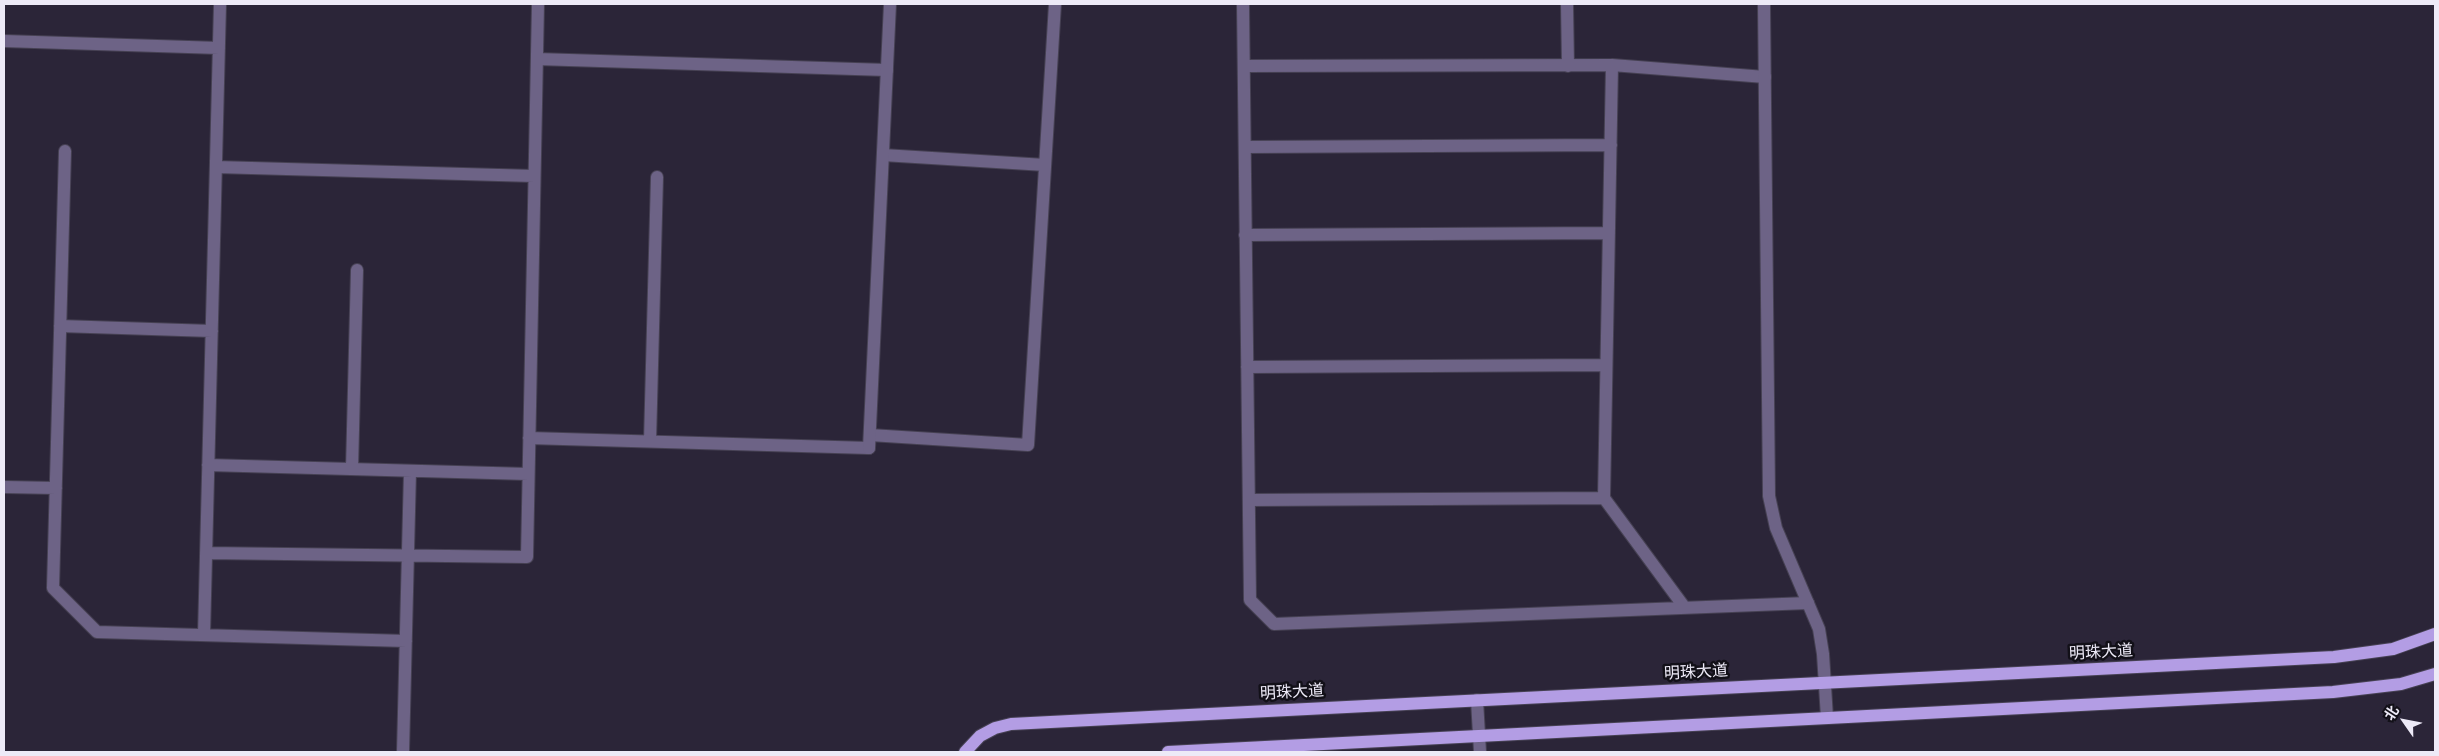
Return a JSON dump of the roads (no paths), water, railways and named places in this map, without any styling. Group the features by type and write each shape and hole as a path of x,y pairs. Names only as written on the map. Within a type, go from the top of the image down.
{"main road":[{"name":"明珠大道","path":"965,752 980,736 995,728 1011,724 2334,657 2393,649 2435,634"},
{"path":"1168,752 2333,692 2401,684 2435,674"}],"street":[{"path":"204,635 220,4"},
{"path":"206,553 526,557 538,4"},
{"path":"869,441 890,4"},
{"path":"529,438 650,442 869,441 1028,445 1056,4"},
{"path":"1243,4 1250,600 1274,624 1808,603"},
{"path":"1567,4 1568,66"},
{"path":"1764,4 1769,496 1776,528 1818,629 1825,683 1827,718"},
{"path":"4,40 219,48"},
{"path":"537,59 887,70"},
{"path":"1244,66 1612,65 1765,77"},
{"path":"1612,65 1604,498 1685,608"},
{"path":"1245,147 1611,145"},
{"path":"65,151 53,588 97,632 406,641"},
{"path":"883,155 1045,164"},
{"path":"216,167 534,176"},
{"path":"650,442 656,176"},
{"path":"1245,235 1609,233"},
{"path":"352,469 358,270"},
{"path":"60,326 212,331"},
{"path":"1247,367 1606,366"},
{"path":"208,465 528,474"},
{"path":"403,752 410,471"},
{"path":"4,487 56,488"},
{"path":"1249,500 1604,498"},
{"path":"1477,700 1480,752"}]}
